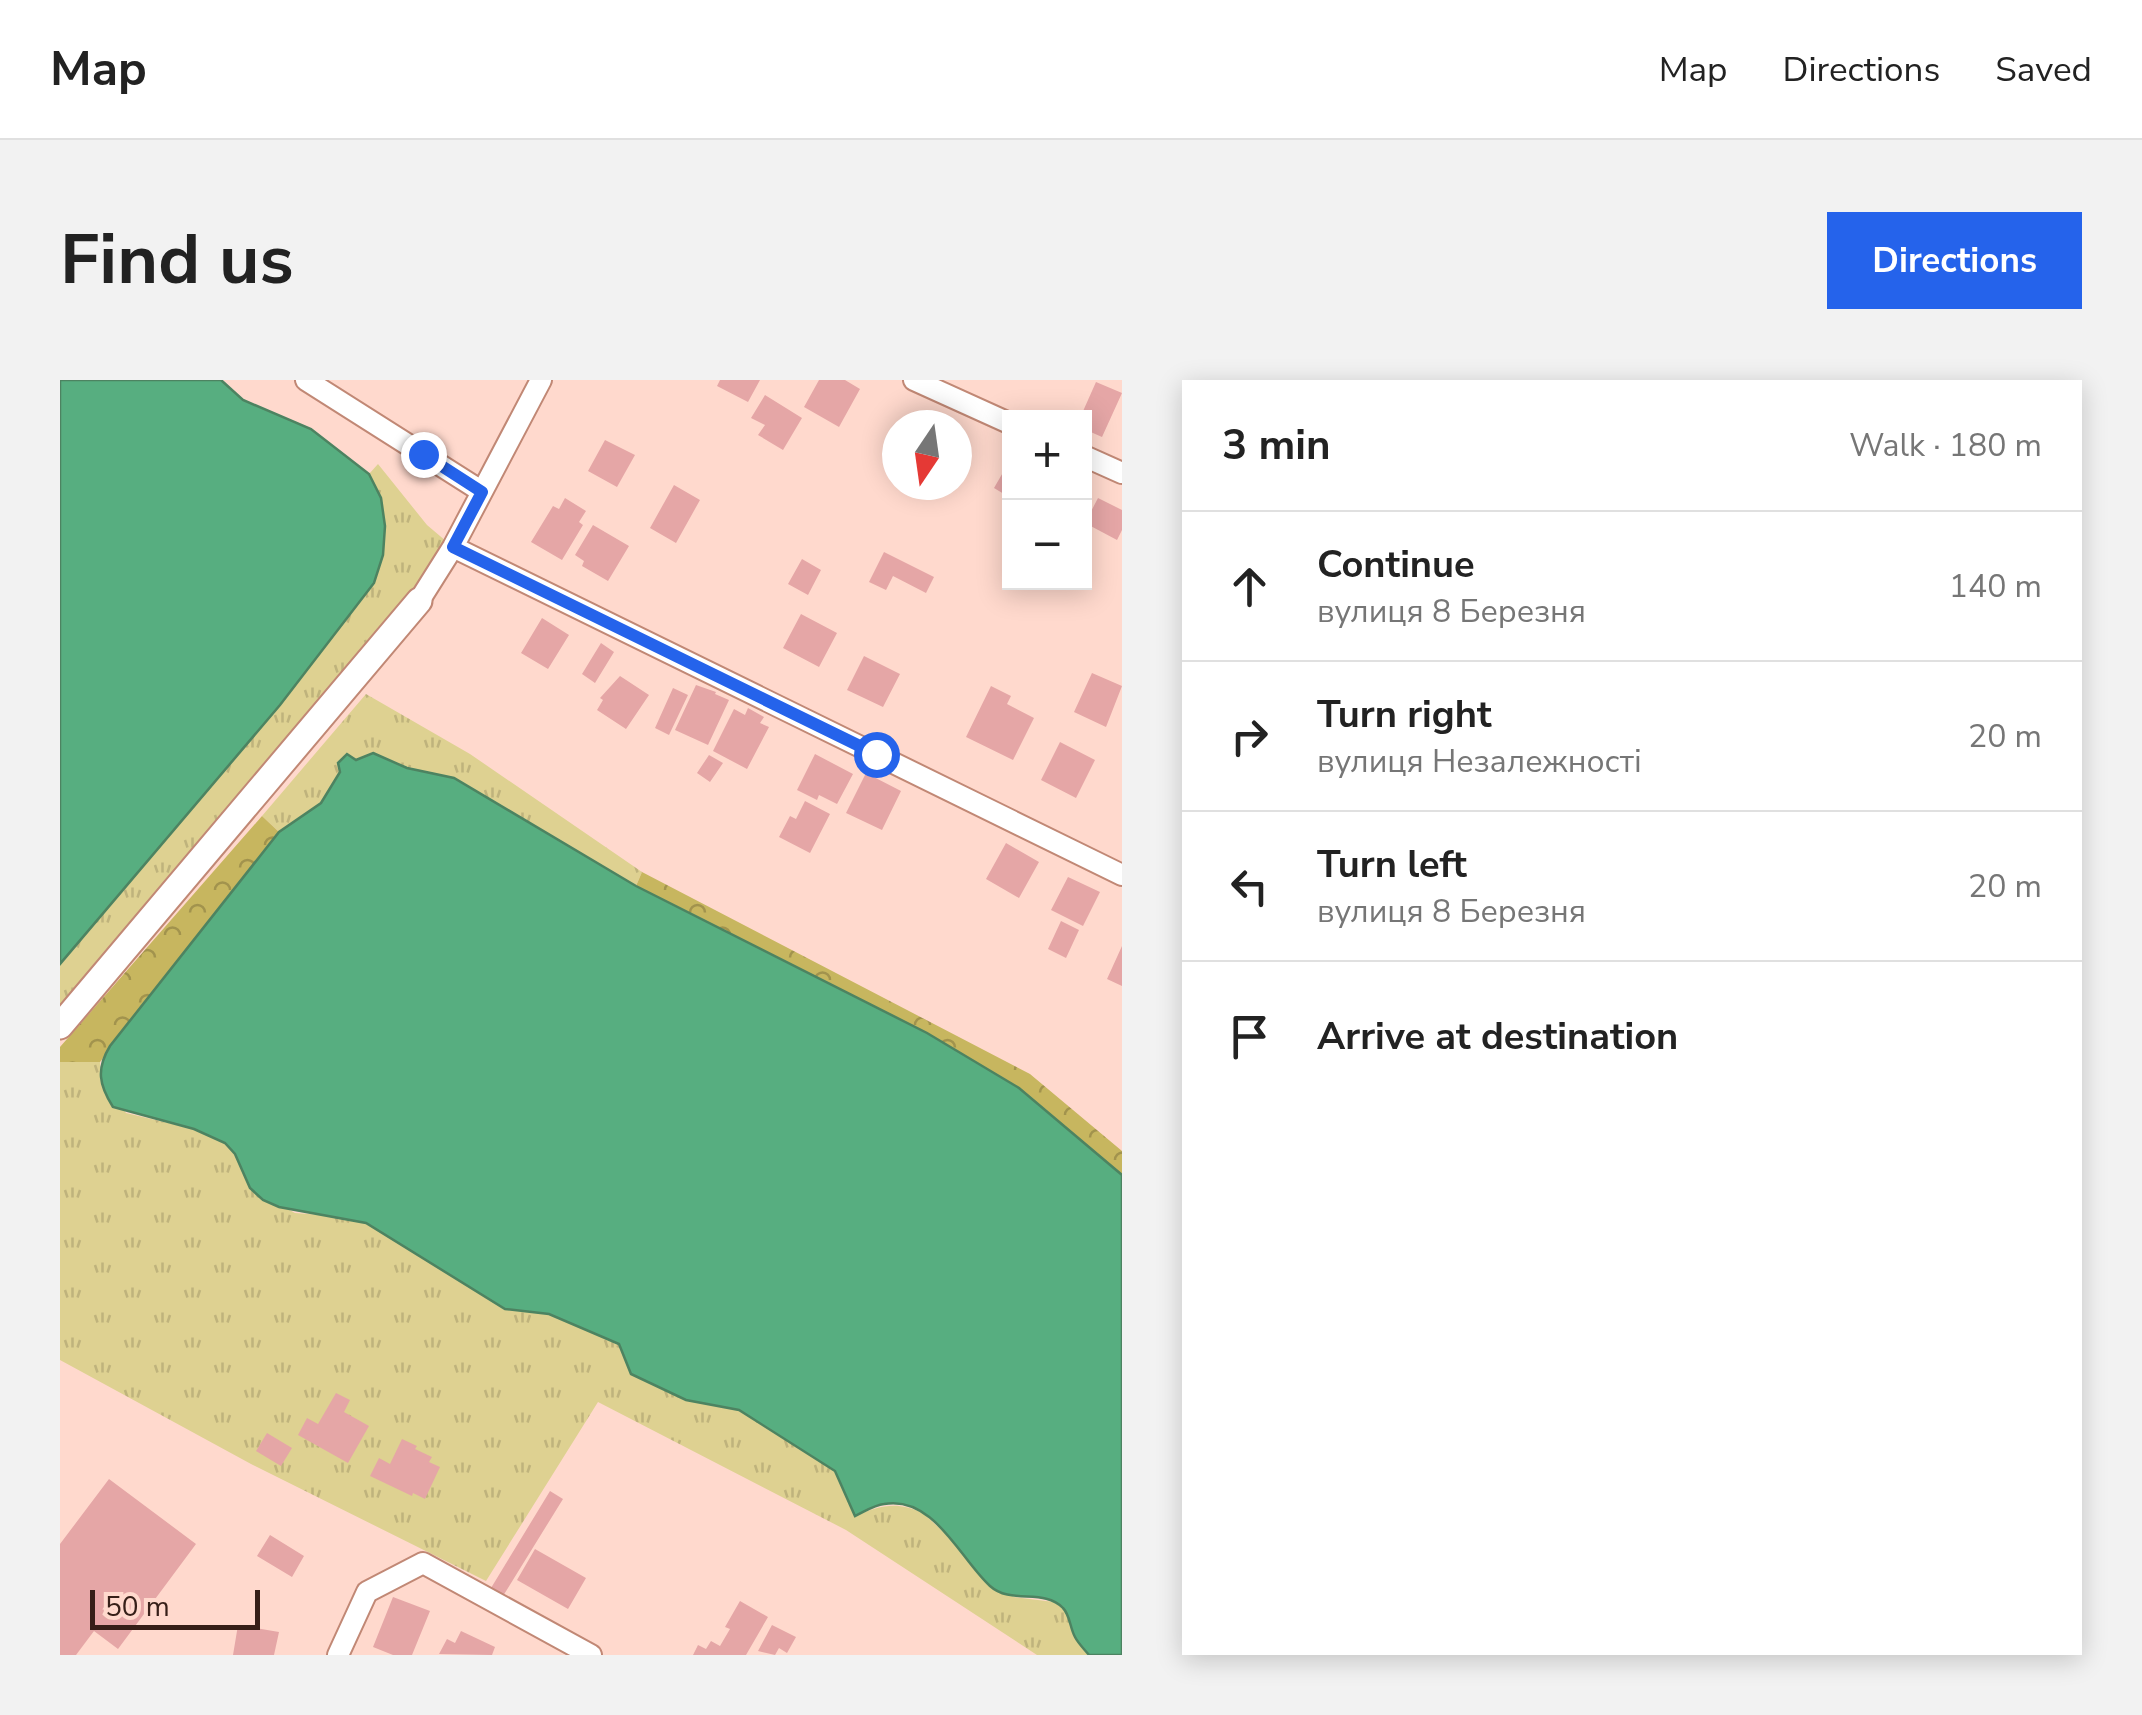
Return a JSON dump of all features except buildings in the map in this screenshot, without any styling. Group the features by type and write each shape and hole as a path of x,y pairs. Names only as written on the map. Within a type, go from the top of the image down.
{"street":[{"path":"306,380 482,492"},
{"path":"60,1026 419,601 453,547 541,380"},
{"path":"914,380 1002,418"},
{"path":"1092,459 1122,472"},
{"path":"453,547 1122,875"},
{"path":"338,1655 367,1592 423,1563 591,1655"}],"green space":[{"path":"378,464 427,525 453,547 60,1026 60,964 280,705 374,583 381,498 369,474"},
{"path":"366,694 470,754 642,872 636,886 454,778 407,768 373,753 356,760 346,754 338,763 340,771 321,803 279,832 262,816"},
{"path":"262,816 279,832 100,1062 60,1062 60,1047"},
{"path":"642,872 1030,1074 1122,1151 1122,1175 1019,1088 927,1033 636,886"},
{"path":"60,1062 100,1062 100,1079 126,1113 194,1129 226,1143 250,1188 295,1213 350,1217 366,1223 505,1309 549,1314 619,1344 686,1400 739,1410 836,1471 855,1516 889,1506 923,1513 1014,1597 1054,1602 1066,1610 1075,1638 1089,1655 1037,1655 846,1530 598,1402 486,1581 251,1464 60,1360"}],"shaded area":[{"path":"60,380 221,380 243,400 311,429 369,474 381,498 385,526 383,555 374,583 280,705 60,964"},
{"path":"373,753 407,768 454,778 636,886 927,1033 1019,1088 1122,1175 1122,1655 1089,1655 1075,1637 1065,1611 1055,1602 998,1592 932,1519 917,1509 884,1504 855,1516 835,1471 739,1410 686,1400 631,1374 619,1344 549,1314 505,1309 366,1223 279,1207 263,1200 250,1188 235,1154 225,1143 194,1129 113,1107 101,1077 110,1046 279,832 321,803 340,772 338,763 347,754 356,760"}],"route":[{"path":"423,454 482,492 453,547 876,754"}]}
